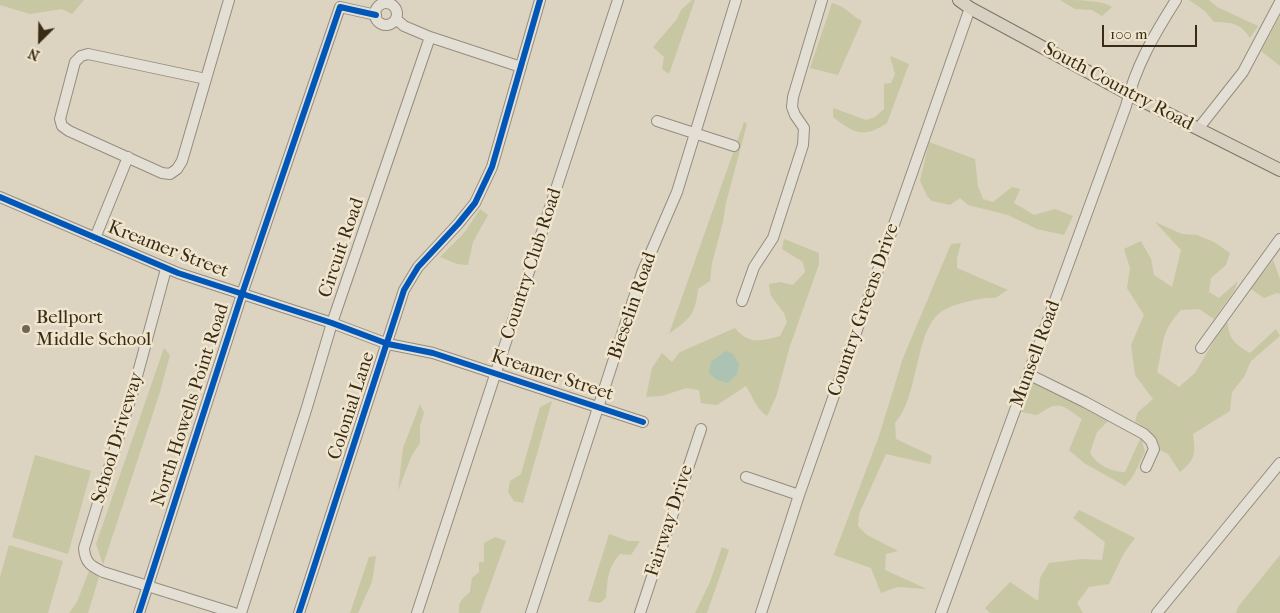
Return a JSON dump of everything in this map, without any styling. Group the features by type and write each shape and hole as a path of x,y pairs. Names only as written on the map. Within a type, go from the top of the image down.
{"main road":[{"name":"South Country Road","path":"959,0 970,8 1129,94 1280,170"}],"street":[{"path":"206,79 95,54 81,56 75,62 61,112 62,126 69,131 162,172 170,174 177,170 182,161 206,79 229,0"},
{"name":"Colonial Lane","path":"299,613 404,290 418,266 468,213 481,192 492,167 540,0"},
{"name":"Country Club Road","path":"417,613 618,0"},
{"name":"Bieselin Road","path":"531,613 642,273 677,192 736,0"},
{"path":"742,301 754,267 773,238 803,145 804,128 794,114 792,107 793,97 822,0"},
{"name":"Munsell Road","path":"941,613 1126,106 1133,80 1153,39 1176,0"},
{"path":"391,2 397,11 396,19 392,23 385,24 379,21 376,15 380,5 391,2"},
{"path":"1198,129 1242,72 1280,2"},
{"name":"North Howells Point Road","path":"139,613 242,294 340,7 376,15"},
{"name":"Country Greens Drive","path":"761,613 800,495 970,8"},
{"path":"396,19 404,26 430,37 521,67"},
{"name":"Circuit Road","path":"241,613 308,407 332,324 430,37"},
{"path":"657,121 734,146"},
{"path":"95,238 128,157"},
{"name":"Kreamer Street","path":"0,197 166,269 388,344 434,353 643,422"},
{"path":"1200,348 1280,239"},
{"name":"School Driveway","path":"148,585 103,572 90,566 85,558 84,548 133,391 166,269"},
{"path":"1028,374 1144,434 1151,441 1154,449 1146,467"},
{"name":"Fairway Drive","path":"640,613 701,429"},
{"path":"1158,613 1280,463"},
{"path":"746,477 800,495"},
{"path":"148,585 234,613"}],"shaded area":[{"path":"0,0 84,0 72,14 62,9 30,14 0,5"},
{"path":"692,0 695,0 669,74 662,69 664,57 653,47 677,19 681,10"},
{"path":"1060,0 1095,2 1112,7 1102,16 1092,10 1075,9"},
{"path":"1189,0 1209,0 1217,7 1258,26 1250,38 1243,29 1235,24 1214,22 1205,11"},
{"path":"832,3 841,6 862,21 838,75 810,68"},
{"path":"1280,16 1280,66 1261,51"},
{"path":"890,56 909,64 887,123 871,131 859,132 847,127 833,117 833,108 866,120 875,117 884,109 884,84 891,83 895,74"},
{"path":"744,122 747,124 726,203 712,263 710,281 698,289 695,305 690,316 669,334"},
{"path":"929,142 975,159 978,186 983,199 993,202 1012,187 1020,189 1014,203 1034,215 1055,209 1073,216 1064,235 1037,229 1008,215 968,205 960,198 950,205 932,201 927,196 920,181"},
{"path":"480,209 488,215 473,242 468,265 457,264 440,257 465,232"},
{"path":"1155,222 1182,234 1197,235 1214,242 1230,253 1226,265 1211,278 1209,292 1219,298 1238,281 1234,291 1214,319 1199,309 1181,310 1166,332 1157,372 1179,387 1195,373 1227,319 1233,340 1250,353 1276,329 1280,336 1251,361 1244,377 1232,392 1230,411 1193,434 1193,456 1189,464 1180,472 1168,454 1160,450 1156,438 1135,421 1138,412 1153,399 1135,375 1131,345 1144,315 1127,288 1130,268 1124,249 1141,241 1151,259 1154,275 1172,287 1181,250"},
{"path":"784,239 819,253 819,264 790,346 776,397 767,416 757,406 746,386 717,405 701,403 699,390 686,388 662,396 646,397 652,368 662,353 672,362 680,352 735,328 750,339 761,340 780,336 787,322 784,313 771,296 769,284 780,282 793,285 805,272 803,262 782,249"},
{"path":"961,243 957,258 957,268 1008,290 995,298 970,301 947,308 933,320 926,333 909,396 903,411 895,423 896,439 932,456 930,464 886,454 859,514 858,526 867,535 898,551 886,554 885,570 927,589 897,587 881,593 871,568 834,555 879,436 903,358 951,244"},
{"path":"1273,260 1280,279 1280,294 1277,293 1264,298 1251,289"},
{"path":"164,348 170,355 160,392 103,565 96,544"},
{"path":"726,351 733,354 739,364 737,374 728,383 717,380 709,373 711,362"},
{"path":"1032,380 1108,421 1097,432 1090,453 1096,461 1105,467 1125,472 1141,437 1145,452 1133,476 1125,486 1084,463 1069,450 1082,419 1060,406 1051,407 1037,415 1021,412"},
{"path":"552,401 523,503 514,501 508,492 510,481 521,474 540,407"},
{"path":"420,404 424,413 420,426 420,443 411,457 398,491 403,448"},
{"path":"35,455 91,471 68,554 12,537"},
{"path":"1079,510 1135,538 1124,553 1109,584 1089,587 1077,603 1083,613 990,613 985,608 1010,582 1038,601 1040,578 1049,563 1082,559 1102,560 1105,542 1073,518"},
{"path":"609,534 628,541 640,541 631,555 620,554 613,564 609,574 606,598 600,603 588,601"},
{"path":"495,537 506,541 480,613 459,613 461,601 470,592 472,578 479,572 479,562 484,562 484,543"},
{"path":"9,545 63,561 48,613 0,613 0,577"},
{"path":"722,547 729,550 707,613 695,613 710,582"},
{"path":"1280,555 1280,613 1236,613 1238,607"},
{"path":"376,556 372,582 358,613 350,613 369,557"},
{"path":"89,571 99,577 88,613 69,613 77,602"}],"cycle path":[{"path":"299,613 404,290 418,267 475,203 492,167 540,0"},
{"path":"139,613 242,294 340,7 376,15"},
{"path":"0,197 178,273 332,323 388,344 433,353 643,422"}],"place":[{"name":"Bellport Middle School","path":"26,329"}]}
